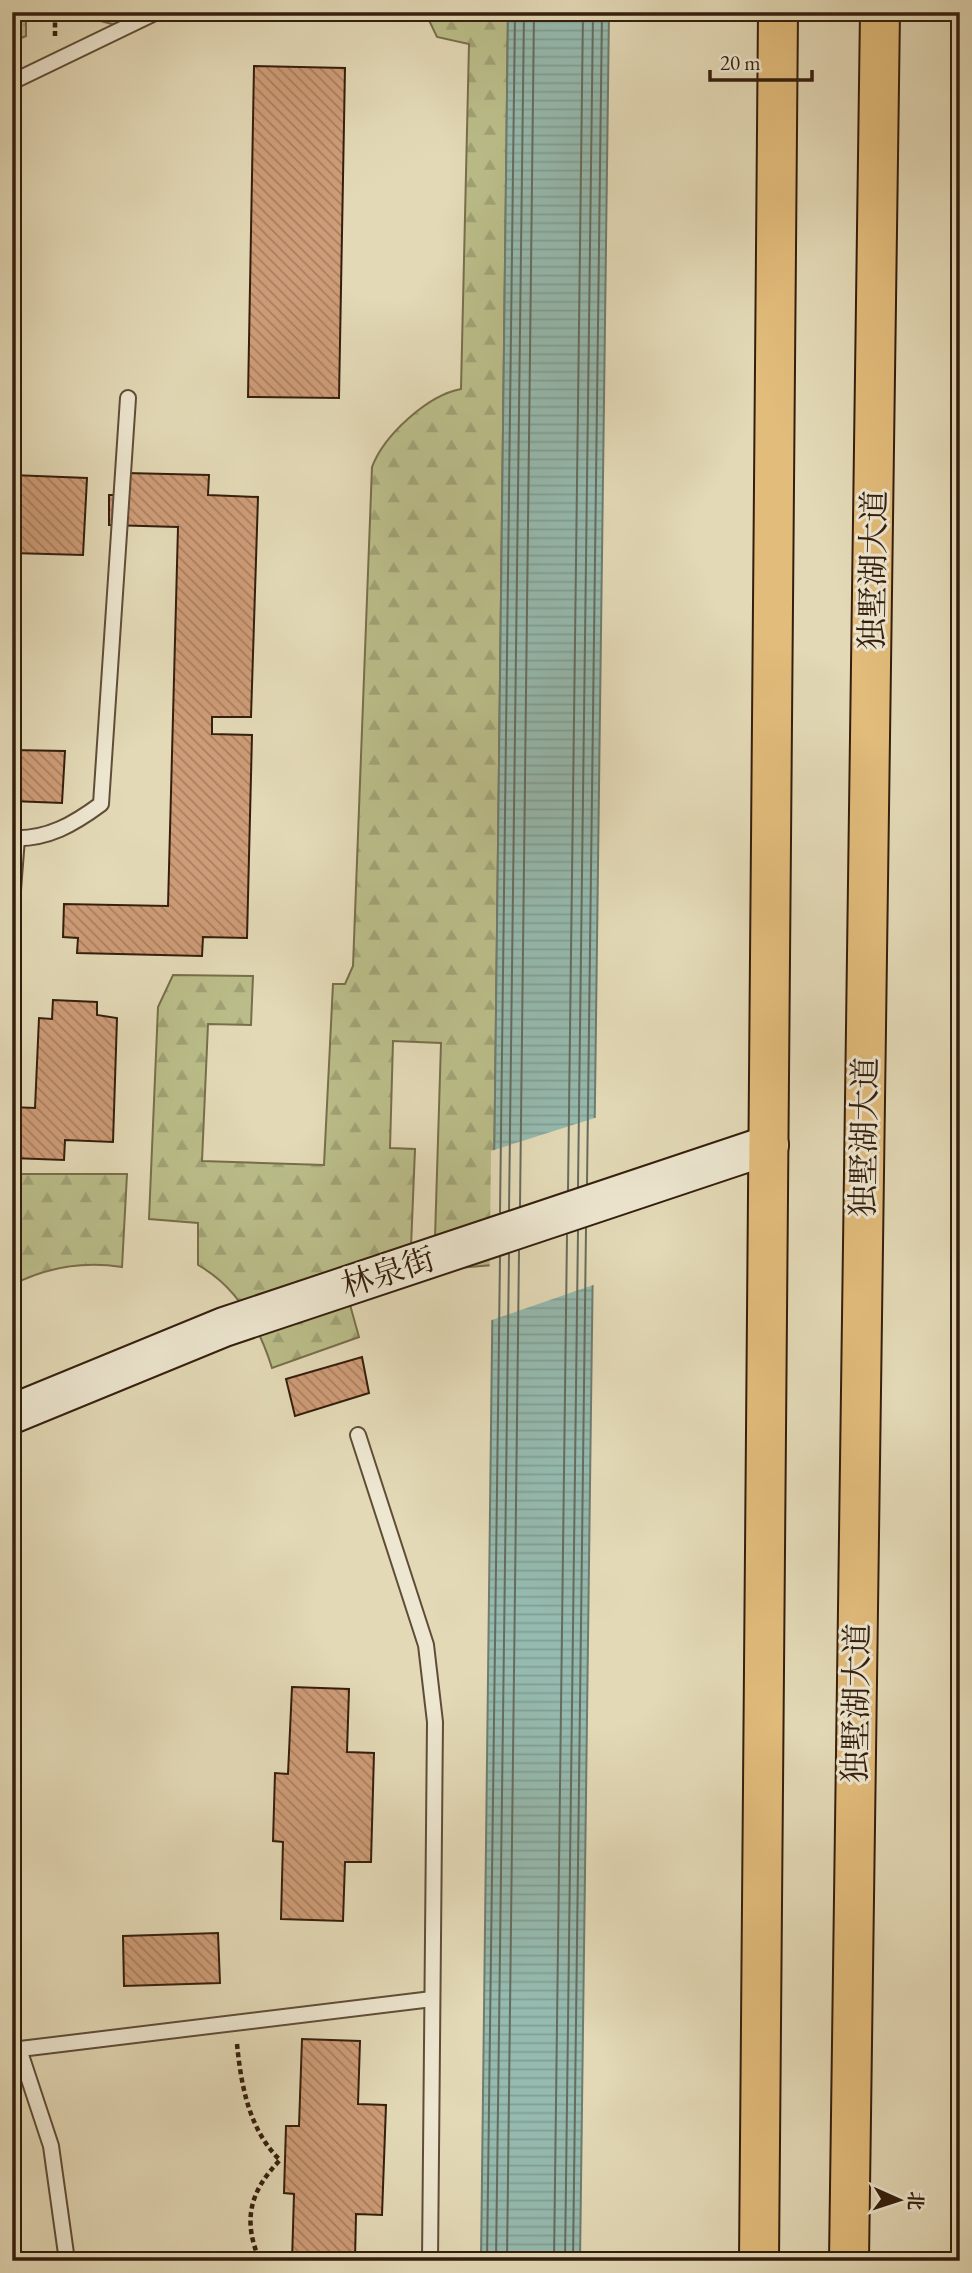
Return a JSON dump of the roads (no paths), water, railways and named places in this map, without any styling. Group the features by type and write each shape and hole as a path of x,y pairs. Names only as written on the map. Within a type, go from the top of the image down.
{"main road":[{"path":"759,2261 778,12"},
{"name":"独墅湖大道","path":"849,2261 880,12"},
{"name":"林泉街","path":"12,1414 224,1327 769,1145"}],"lane":[{"path":"12,82 157,12"},
{"path":"12,902 15,838 29,839 72,826 101,804 128,398"},
{"path":"358,1435 426,1645 435,1722 430,2261"},
{"path":"67,2261 51,2146 15,2050 432,1998"}],"water":[{"path":"508,12 609,12 580,2261 481,2261"}]}
